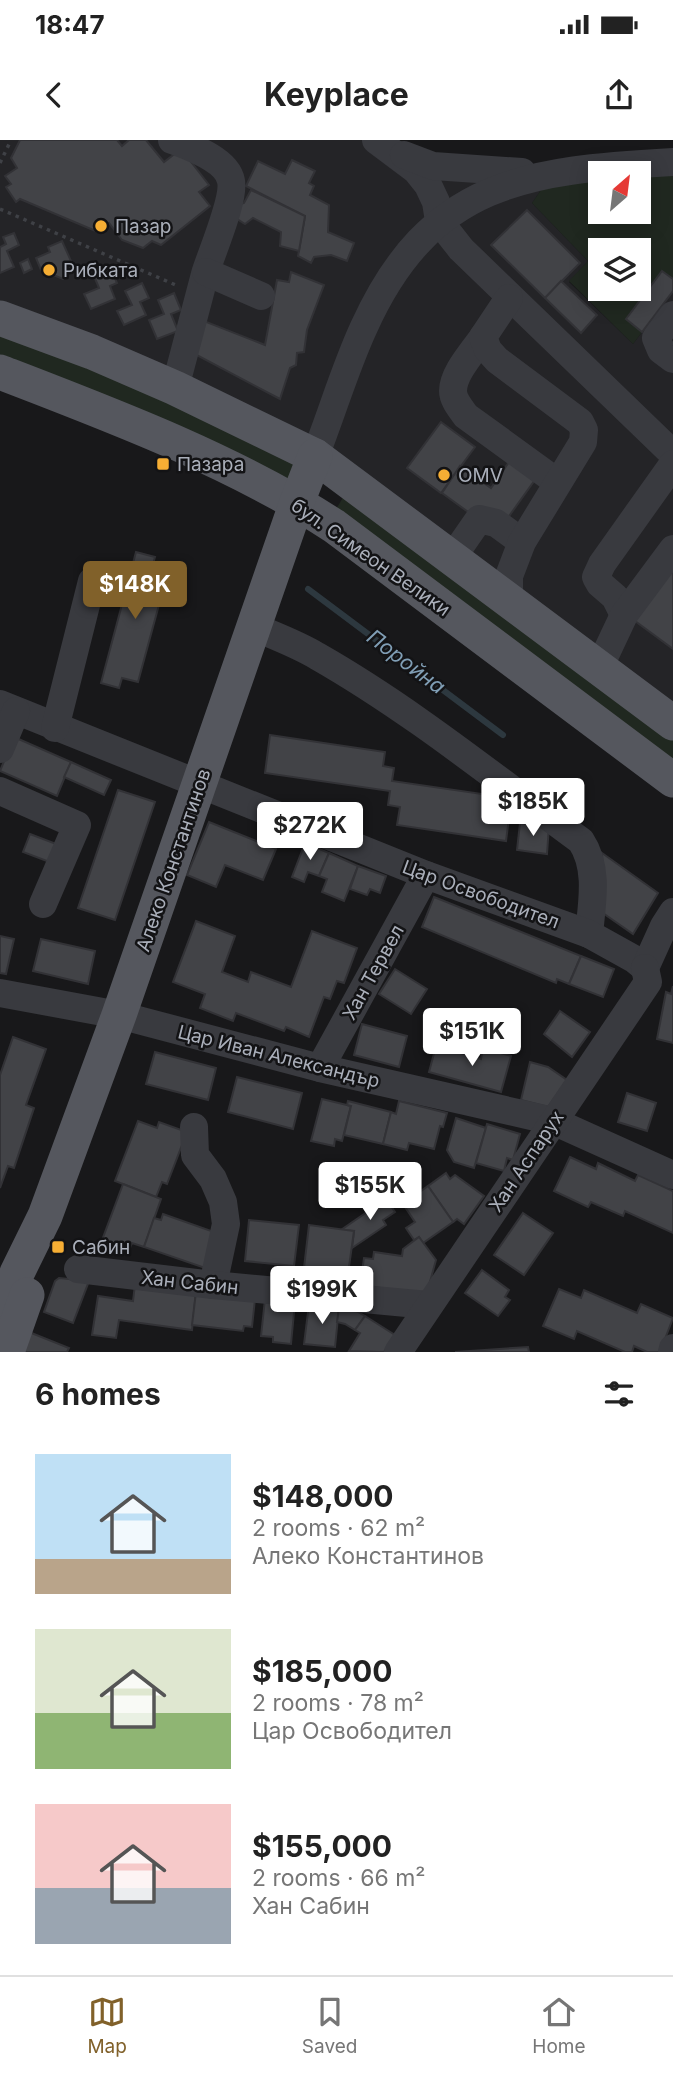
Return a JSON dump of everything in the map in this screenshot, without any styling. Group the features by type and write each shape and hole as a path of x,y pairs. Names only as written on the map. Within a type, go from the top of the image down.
{"main road":[{"path":"0,318 92,352 175,388 315,456 673,723"},
{"name":"бул. Симеон Велики","path":"0,372 180,446 297,502 334,526 673,780"},
{"name":"Алеко Константинов","path":"0,1318 16,1273 45,1216 119,1015 315,456"},
{"name":"Алеко Константинов","path":"7,1352 33,1277 45,1216"}],"street":[{"path":"172,140 208,155 223,167 232,180 230,197 175,388"},
{"path":"384,145 433,166 489,171 553,173 673,162"},
{"path":"384,145 416,170 429,185 436,202 439,221 461,249 670,453 596,577 615,597 624,615"},
{"path":"315,456 363,328 385,286 408,252 439,221 466,203 496,188 553,173"},
{"path":"203,284 261,296"},
{"path":"509,298 456,378 453,393 466,416 557,482"},
{"path":"673,315 656,338 661,350 673,359"},
{"path":"483,337 488,350 497,360 580,422 584,430 583,442 522,542 509,576 509,601"},
{"path":"452,558 479,519 496,523 522,542"},
{"path":"598,668 624,615 673,549"},
{"path":"55,728 92,581"},
{"path":"254,626 336,667 419,723 581,841 589,853 592,871 593,895 589,934"},
{"path":"0,749 8,708"},
{"name":"Цар Освободител","path":"8,708 426,875 589,934 645,968"},
{"path":"0,790 77,825 43,904"},
{"name":"Хан Тервел","path":"320,1068 426,875"},
{"name":"Хан Аспарух","path":"398,1352 648,982 645,968 673,912"},
{"name":"Цар Иван Александър","path":"0,994 119,1015 320,1068 553,1121 673,1175"},
{"path":"194,1127 195,1155 213,1179 223,1202 226,1224 213,1285"},
{"name":"Хан Сабин","path":"78,1269 213,1285 428,1305"}],"path":[{"path":"0,163 11,140"},
{"path":"0,209 203,284"}],"shaded area":[{"path":"0,140 376,140 391,149 553,173 532,203 588,261 569,282 588,301 633,344 673,291 673,723 357,485 0,318"},
{"path":"673,162 673,291 633,344 589,301 651,301 651,238 588,238 588,261 532,203 553,173 588,170 588,224 651,224 651,164"},
{"path":"588,261 588,300 569,281"},
{"path":"0,318 315,456 297,502 0,372"},
{"path":"348,489 673,737 673,773 332,516"}],"building":[{"path":"20,140 117,140 122,146 129,140 146,140 164,162 181,149 209,185 199,192 210,206 161,245 152,241 143,248 122,240 109,223 98,232 20,199 16,202 6,187 11,184 5,176 17,168 11,158"},
{"path":"292,160 315,171 309,183 314,186 310,195 329,205 328,232 354,243 347,261 331,255 314,257 311,263 298,256 305,216 246,186 258,161 285,174"},
{"path":"251,190 305,216 299,251 280,246 281,232 253,218 245,224 234,217 238,205 244,203"},
{"path":"527,210 580,263 545,298 491,245"},
{"path":"14,233 19,245 7,251 14,267 0,273 0,247 6,244 3,237"},
{"path":"62,241 71,261 63,279 41,270 36,258 50,252 48,247"},
{"path":"28,259 32,269 24,273 20,263"},
{"path":"111,269 117,283 110,286 115,299 91,309 84,294 99,288 94,276"},
{"path":"662,271 673,279 673,291 642,332 626,319 640,301 651,301 651,286"},
{"path":"291,272 324,285 307,330 304,352 297,353 296,365 290,368 280,399 189,351 199,319 265,345 277,280 289,282"},
{"path":"561,281 597,315 581,333 545,298"},
{"path":"142,283 149,298 140,302 146,315 124,325 117,311 132,305 125,291"},
{"path":"174,293 181,310 171,314 178,331 157,339 149,320 164,314 158,300"},
{"path":"441,422 475,447 441,493 407,468"},
{"path":"511,459 537,477 497,533 442,493 460,466 491,488"},
{"path":"136,552 155,557 153,564 169,568 138,682 122,678 119,688 101,683"},
{"path":"673,561 673,649 631,618"},
{"path":"270,735 385,752 383,766 394,768 392,781 503,797 500,817 509,818 506,841 397,825 400,807 388,805 390,791 265,773"},
{"path":"14,737 71,762 57,796 0,771"},
{"path":"71,762 111,780 104,795 64,777"},
{"path":"118,790 155,802 115,920 78,908"},
{"path":"209,822 276,849 263,880 225,865 216,887 187,875"},
{"path":"520,823 549,826 547,854 517,850"},
{"path":"30,834 59,845 52,863 23,852"},
{"path":"305,843 329,853 319,876 308,872 304,882 292,877"},
{"path":"329,853 358,866 344,901 322,892 327,879 319,876"},
{"path":"602,853 658,893 633,934 600,911 604,905"},
{"path":"358,866 386,876 380,893 370,889 367,895 350,889"},
{"path":"434,897 581,956 569,984 557,979 556,983 422,927"},
{"path":"196,921 235,936 222,972 248,982 251,972 291,987 312,931 357,948 344,983 337,981 330,999 324,997 309,1037 286,1027 284,1031 236,1013 233,1021 200,1008 205,994 173,982"},
{"path":"0,936 14,939 6,974 0,973"},
{"path":"41,939 95,951 88,984 33,971"},
{"path":"581,956 614,969 603,997 569,984"},
{"path":"395,969 427,989 411,1014 379,994"},
{"path":"673,986 673,1043 657,1039 666,992 671,994"},
{"path":"441,1010 474,1027 465,1044 433,1027"},
{"path":"560,1011 590,1032 572,1057 544,1034"},
{"path":"362,1024 407,1036 399,1067 354,1055"},
{"path":"13,1037 46,1049 26,1105 34,1108 14,1168 8,1166 0,1188 0,1075"},
{"path":"436,1046 481,1059 483,1048 511,1056 501,1092 429,1072"},
{"path":"155,1052 216,1068 208,1100 146,1084"},
{"path":"530,1062 548,1067 567,1080 548,1107 521,1100"},
{"path":"237,1077 302,1093 293,1129 228,1112"},
{"path":"627,1093 656,1103 647,1131 618,1122"},
{"path":"322,1099 351,1106 342,1141 335,1139 334,1146 311,1141"},
{"path":"348,1101 391,1112 383,1144 344,1135 351,1106 347,1105"},
{"path":"399,1101 447,1113 443,1127 440,1126 434,1149 409,1143 407,1150 383,1144 391,1112 396,1114"},
{"path":"456,1118 486,1128 474,1168 454,1162 447,1150"},
{"path":"138,1121 157,1128 159,1122 187,1132 167,1184 162,1182 156,1197 115,1181"},
{"path":"487,1124 520,1134 513,1160 507,1158 504,1171 476,1163"},
{"path":"570,1157 596,1169 598,1163 635,1181 638,1175 673,1191 673,1233 625,1211 623,1216 591,1202 588,1207 554,1191"},
{"path":"446,1173 450,1179 455,1175 484,1196 464,1224 457,1219 453,1222 428,1186"},
{"path":"123,1184 161,1199 144,1247 132,1243 128,1253 101,1243"},
{"path":"428,1186 453,1222 423,1243 419,1237 414,1240 406,1228 415,1222 403,1204"},
{"path":"386,1199 395,1212 383,1220 386,1225 352,1248 354,1231 341,1230"},
{"path":"523,1213 553,1233 524,1275 494,1255"},
{"path":"163,1214 217,1233 205,1268 144,1247 154,1218 161,1220"},
{"path":"249,1220 299,1225 294,1266 245,1261"},
{"path":"309,1225 354,1231 348,1274 304,1268"},
{"path":"419,1237 436,1260 428,1289 420,1294 360,1285 364,1258 373,1259 374,1252 402,1256 403,1249"},
{"path":"482,1270 509,1290 505,1297 510,1300 498,1316 465,1293"},
{"path":"59,1278 89,1281 73,1323 44,1312 55,1281"},
{"path":"135,1284 196,1292 192,1330 119,1320 116,1338 92,1335 98,1296 133,1301"},
{"path":"559,1289 581,1298 584,1290 637,1313 641,1304 673,1318 660,1352 647,1352 634,1346 632,1352 625,1352 577,1331 574,1339 543,1326"},
{"path":"196,1292 255,1299 252,1327 244,1326 243,1331 192,1325"},
{"path":"265,1299 295,1302 291,1344 273,1342 273,1337 261,1336"},
{"path":"309,1304 339,1308 335,1347 304,1344"},
{"path":"339,1308 351,1308 365,1316 355,1330 337,1322"},
{"path":"365,1316 395,1335 384,1352 349,1351 360,1333 355,1330"},
{"path":"24,1330 69,1348 67,1352 16,1352"},
{"path":"528,1347 529,1352 455,1352"}],"waterway":[{"name":"Поройна","path":"308,589 503,735"}],"place":[{"name":"Пазар","path":"101,226"},
{"name":"Рибката","path":"49,270"},
{"name":"Пазара","path":"163,464"},
{"name":"OMV","path":"444,475"},
{"name":"Сабин","path":"58,1247"}]}
